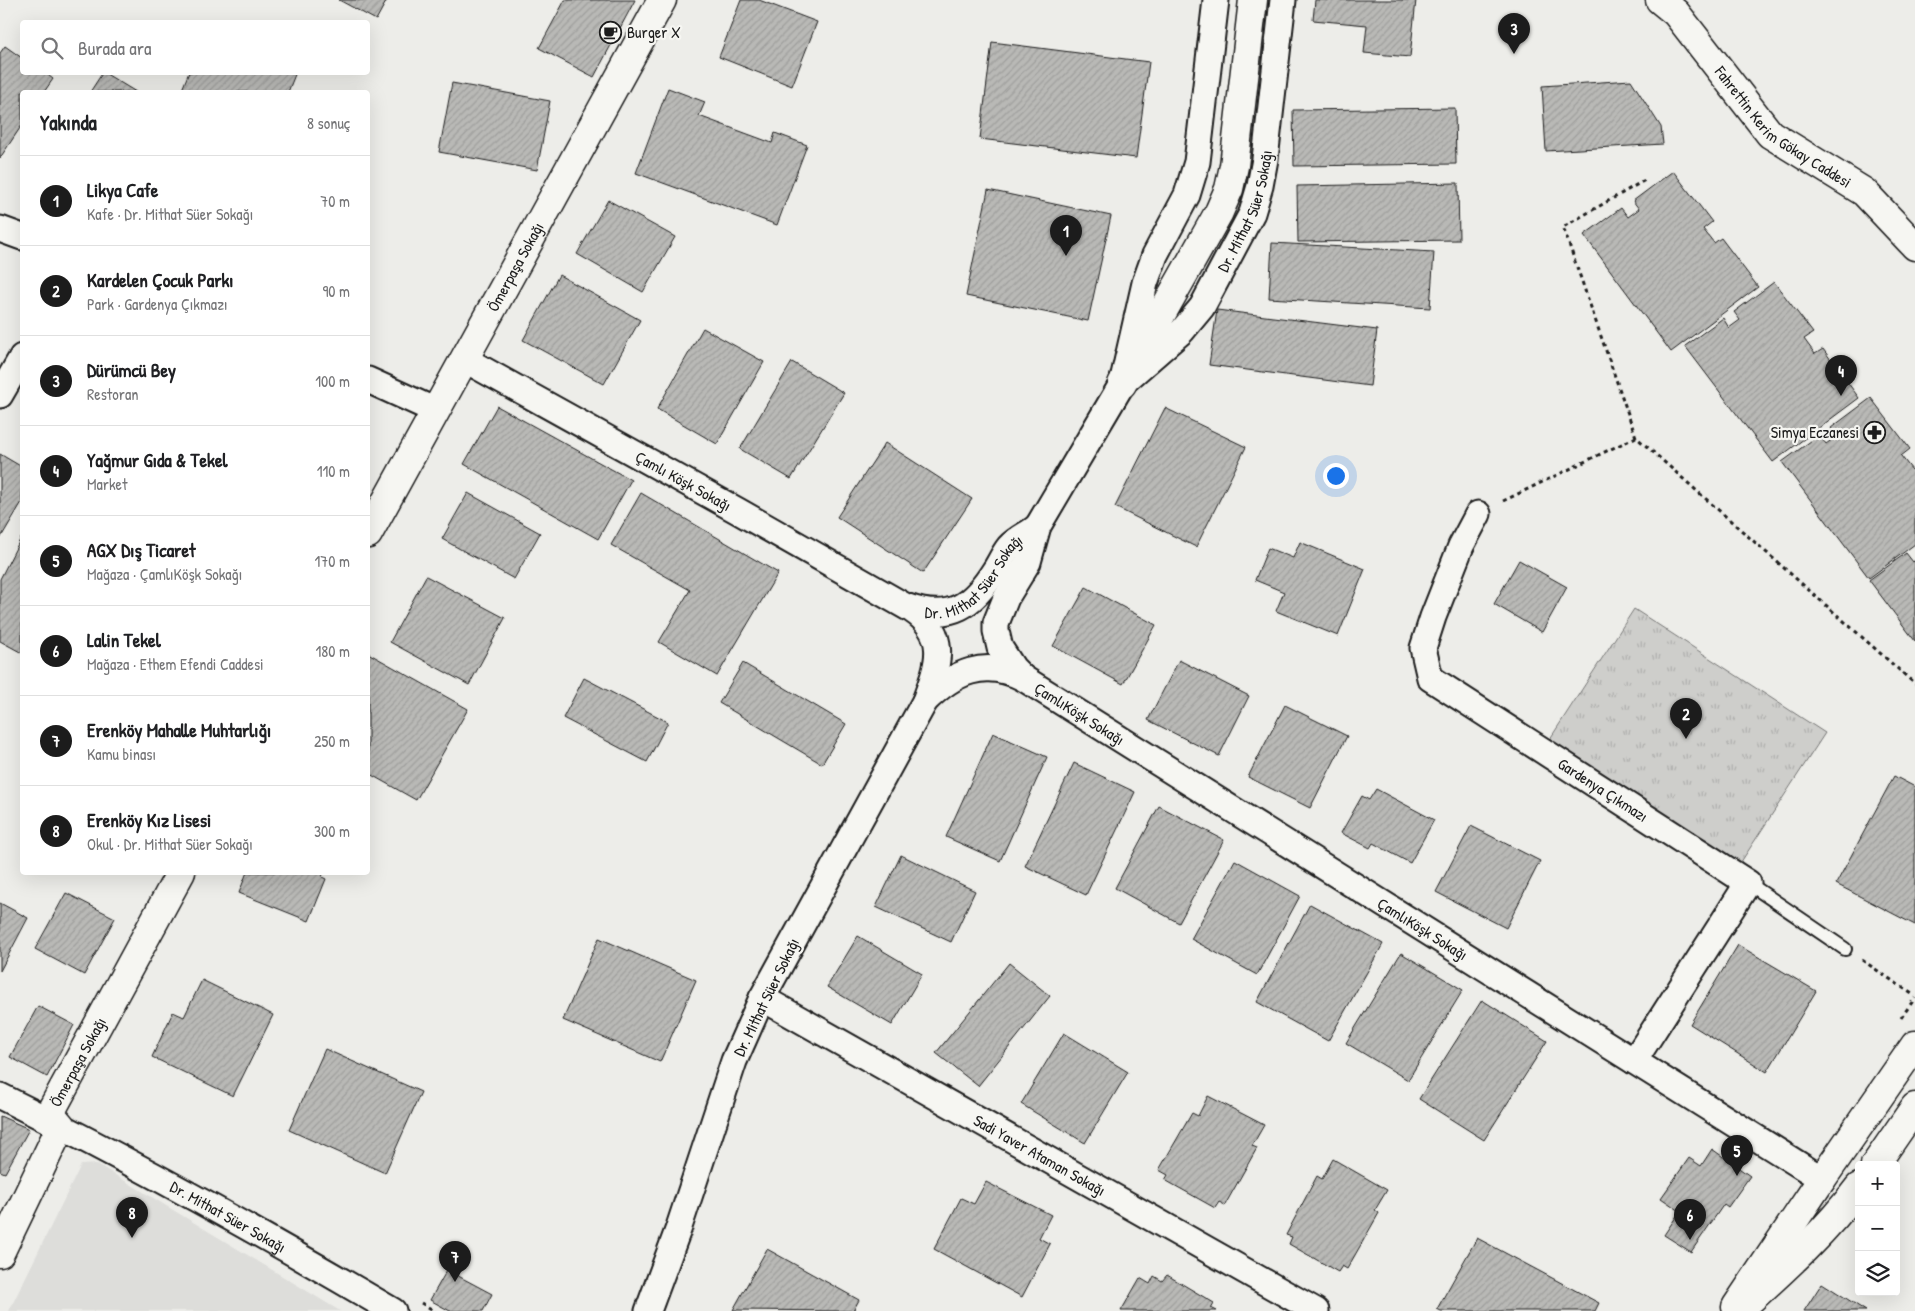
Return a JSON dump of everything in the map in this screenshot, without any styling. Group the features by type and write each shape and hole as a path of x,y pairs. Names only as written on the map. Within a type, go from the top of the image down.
{"main road":[{"name":"Ömerpaşa Sokağı","path":"370,530 662,0"},
{"name":"Dr. Mithat Süer Sokağı","path":"1122,384 1219,212 1229,189 1238,132 1253,0"},
{"name":"Fahrettin Kerim Gökay Caddesi","path":"1660,0 1676,13 1770,134 1864,192 1915,246"},
{"name":"Ömerpaşa Sokağı","path":"0,1253 61,1126 50,1113 179,875"},
{"path":"1733,1311 1915,1045"},
{"path":"1878,1161 1915,1107"},
{"path":"1738,1311 1810,1244 1855,1192"}],"street":[{"name":"Dr. Mithat Süer Sokağı","path":"1122,384 1141,298 1150,268 1182,206 1197,162 1216,0"},
{"name":"Dr. Mithat Süer Sokağı","path":"1024,678 1013,668 1004,655 997,641 996,631 1002,608 1028,562 1038,526 1122,384 1196,316 1215,286 1252,213 1263,170 1283,0"},
{"path":"0,230 20,236"},
{"name":"Çamlı Köşk Sokağı","path":"464,359 901,604"},
{"path":"0,395 20,360"},
{"path":"370,381 436,411"},
{"name":"Gardenya Çıkmazı","path":"1478,514 1462,546 1433,617 1423,648 1430,678 1748,883"},
{"name":"Dr. Mithat Süer Sokağı","path":"901,604 918,610 937,612 955,609 969,603 986,585 1009,547 1038,526"},
{"name":"Dr. Mithat Süer Sokağı","path":"648,1311 678,1230 734,1060 762,998 925,701 938,658 936,637 924,618 901,604"},
{"name":"Dr. Mithat Süer Sokağı","path":"925,701 945,683 969,671 996,668 1024,678"},
{"name":"ÇamlıKöşk Sokağı","path":"1024,678 1822,1179"},
{"path":"1634,1061 1748,883"},
{"name":"Sadi Yaver Ataman Sokağı","path":"762,998 1316,1311"},
{"name":"Dr. Mithat Süer Sokağı","path":"0,1096 166,1182 392,1311"}],"lane":[{"path":"1748,883 1845,949"}],"path":[{"path":"1645,180 1563,227 1636,437 1915,684"},
{"path":"1478,514 1636,437"},
{"path":"1845,949 1915,996"}],"shaded area":[{"path":"97,1164 340,1311 9,1311 81,1165"}],"green space":[{"path":"1634,609 1825,733 1737,868 1546,745"}],"building":[{"path":"339,0 387,0 376,20"},
{"path":"565,0 635,0 594,77 539,48"},
{"path":"741,0 759,0 817,22 792,86 719,57"},
{"path":"1315,0 1416,0 1410,57 1364,53 1367,25 1313,20"},
{"path":"992,42 1149,62 1136,158 980,139"},
{"path":"5,46 20,57 20,75 48,75 53,79 45,90 20,90 20,128 0,158 0,53"},
{"path":"101,75 108,75 133,90 91,90"},
{"path":"188,75 295,75 289,90 182,90"},
{"path":"1631,80 1661,127 1663,144 1546,151 1542,86"},
{"path":"452,83 550,101 537,170 439,152"},
{"path":"668,88 705,102 699,116 772,143 775,133 807,145 777,225 636,173"},
{"path":"1455,108 1456,164 1294,166 1293,110"},
{"path":"1673,171 1712,222 1703,229 1714,243 1721,238 1758,287 1671,352 1584,235 1621,208 1628,217 1639,209 1633,201"},
{"path":"1458,183 1459,240 1298,242 1297,186"},
{"path":"988,190 1111,216 1088,321 966,296"},
{"path":"608,200 675,237 643,292 577,254"},
{"path":"1272,243 1434,252 1430,308 1269,298"},
{"path":"559,275 640,320 604,384 523,340"},
{"path":"1774,282 1813,333 1804,339 1815,354 1823,349 1859,398 1773,462 1685,346 1723,318 1729,328 1740,320 1734,312"},
{"path":"1217,310 1377,330 1370,386 1209,365"},
{"path":"703,328 764,362 717,444 657,409"},
{"path":"792,362 844,393 791,479 740,449"},
{"path":"1871,398 1910,449 1901,456 1912,470 1915,467 1915,544 1869,578 1782,462 1819,435 1826,444 1837,436 1831,428"},
{"path":"497,406 631,480 598,539 464,464"},
{"path":"1165,408 1246,447 1196,547 1115,507"},
{"path":"885,443 972,499 923,573 837,517"},
{"path":"0,454 20,466 20,505 0,539"},
{"path":"468,493 540,533 514,579 442,539"},
{"path":"641,493 778,573 717,676 659,642 690,590 611,545"},
{"path":"20,540 20,652 0,641 0,579"},
{"path":"1300,542 1365,569 1338,636 1276,611 1284,592 1255,580 1268,548 1293,558"},
{"path":"1906,553 1913,562 1915,560 1915,641 1869,580"},
{"path":"1519,560 1567,587 1542,632 1494,604"},
{"path":"426,576 505,618 469,685 390,642"},
{"path":"1086,587 1156,625 1123,684 1053,646"},
{"path":"370,654 468,709 416,800 370,774"},
{"path":"1179,660 1249,696 1219,756 1148,720"},
{"path":"743,663 846,724 822,764 719,703"},
{"path":"584,678 668,722 647,762 563,718"},
{"path":"1285,705 1347,736 1310,808 1248,777"},
{"path":"993,733 1047,757 1000,861 946,837"},
{"path":"1074,763 1135,792 1086,895 1025,866"},
{"path":"1894,776 1915,787 1915,925 1836,884"},
{"path":"1376,789 1434,820 1410,863 1373,843 1370,848 1341,833 1362,796 1369,800"},
{"path":"1159,806 1224,840 1179,923 1115,888"},
{"path":"1471,826 1540,861 1506,928 1436,892"},
{"path":"901,855 975,891 951,942 876,907"},
{"path":"1235,860 1300,896 1257,975 1191,939"},
{"path":"246,875 323,875 322,877 326,879 309,921 239,893"},
{"path":"66,893 115,918 84,975 35,949"},
{"path":"0,903 28,918 0,971"},
{"path":"1310,904 1383,944 1328,1041 1257,1002"},
{"path":"858,936 922,974 892,1025 827,987"},
{"path":"599,938 696,980 660,1062 563,1020"},
{"path":"1738,945 1816,991 1767,1072 1690,1024"},
{"path":"1401,953 1463,990 1408,1080 1346,1043"},
{"path":"1009,963 1050,996 978,1086 936,1053"},
{"path":"202,980 273,1015 233,1096 152,1057 173,1012 184,1017"},
{"path":"1482,1000 1547,1041 1484,1140 1419,1099"},
{"path":"38,1006 74,1025 47,1077 10,1057"},
{"path":"1064,1033 1128,1072 1085,1143 1021,1104"},
{"path":"325,1049 421,1092 385,1173 289,1130"},
{"path":"1208,1096 1264,1125 1252,1146 1257,1148 1225,1205 1219,1202 1215,1208 1165,1180 1168,1175 1159,1170 1192,1113 1198,1116"},
{"path":"0,1116 29,1129 5,1173 0,1171"},
{"path":"1712,1149 1750,1176 1728,1207 1724,1204 1691,1252 1664,1235 1680,1211 1661,1198 1689,1158 1701,1166"},
{"path":"1333,1159 1387,1190 1375,1210 1379,1213 1347,1269 1342,1266 1338,1272 1289,1244 1292,1237 1286,1235 1317,1176 1322,1179"},
{"path":"986,1182 1051,1215 1039,1238 1050,1244 1022,1297 934,1249 961,1198 974,1204"},
{"path":"1477,1238 1599,1303 1595,1311 1441,1311 1437,1309"},
{"path":"767,1249 859,1300 853,1311 733,1310"},
{"path":"447,1270 492,1294 483,1311 450,1311 430,1300"},
{"path":"1167,1275 1214,1303 1211,1308 1217,1311 1121,1311 1140,1278 1150,1284 1154,1276 1162,1281"},
{"path":"1822,1283 1866,1311 1804,1311"}],"place":[{"name":"Burger X","path":"611,32"},
{"name":"Dürümcü Bey","path":"1514,54"},
{"name":"Likya Cafe","path":"1066,256"},
{"name":"Yağmur Gıda & Tekel","path":"1841,396"},
{"name":"Simya Eczanesi","path":"1875,432"},
{"name":"Kardelen Çocuk Parkı","path":"1686,739"},
{"name":"AGX Dış Ticaret","path":"1737,1176"},
{"name":"Erenköy Kız Lisesi","path":"132,1238"},
{"name":"Lalin Tekel","path":"1690,1240"},
{"name":"Erenköy Mahalle Muhtarlığı","path":"455,1282"}]}
